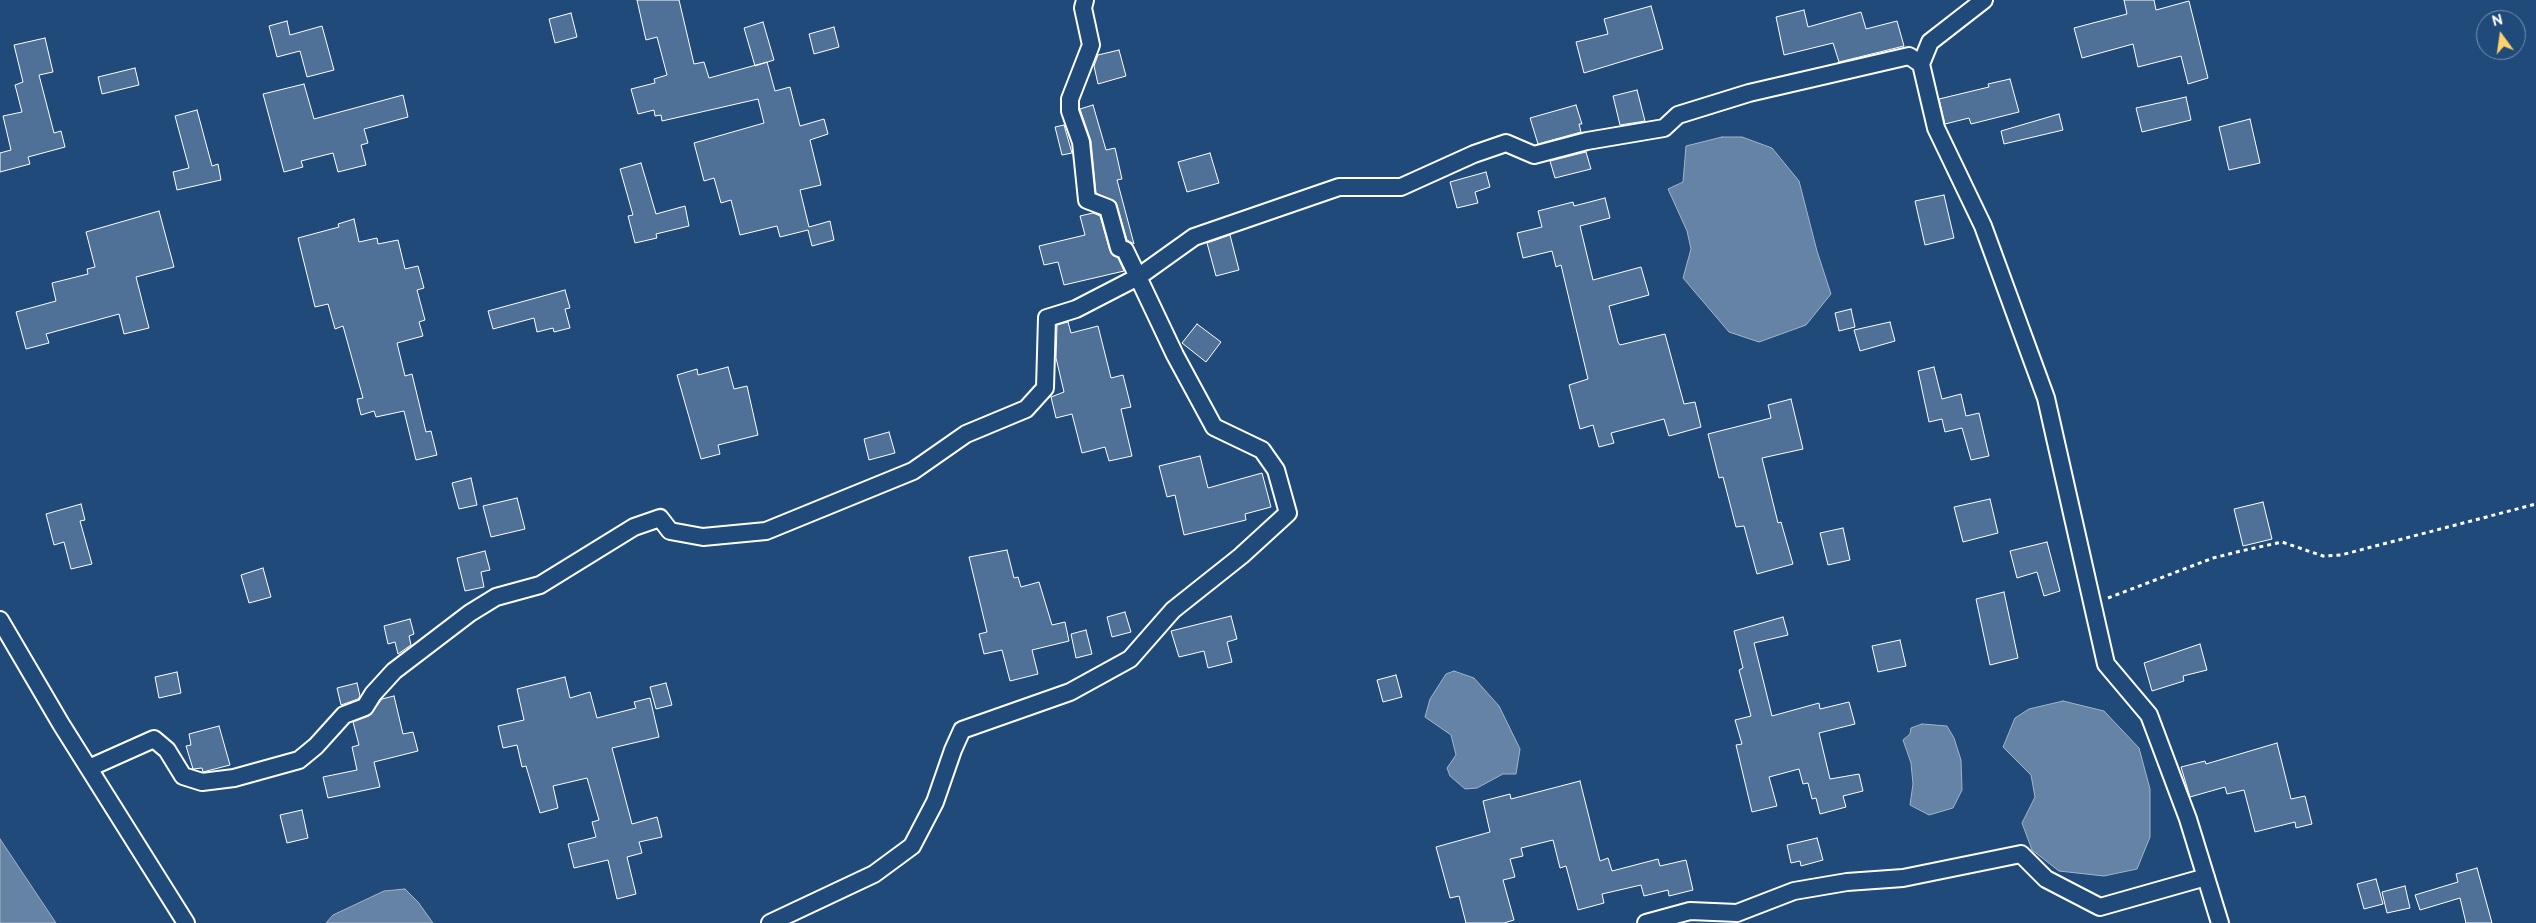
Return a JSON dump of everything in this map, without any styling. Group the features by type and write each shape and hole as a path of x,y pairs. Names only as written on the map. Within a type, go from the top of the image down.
{"street":[{"path":"770,923 874,874 912,846 935,802 962,730 1070,692 1130,659 1173,610 1240,556 1288,513 1276,470 1262,450 1214,427 1175,356 1125,250 1119,248 1108,208 1086,200 1081,142 1070,111 1070,99 1091,45 1083,8 1084,0"},
{"path":"1984,0 1930,42 1921,64 1936,128 1983,226 2046,398 2106,664 2149,715 2188,819 2220,923"},
{"path":"89,768 154,739 167,750 183,776 202,782 234,778 300,760 316,746 344,715 365,707 373,694 394,671 470,613 496,597 540,585 634,527 660,518 670,531 703,537 766,530 913,471 966,434 1026,409 1044,388 1047,318 1076,309 1138,277 1194,237 1339,187 1401,186 1474,154 1506,143 1534,155 1594,140 1664,128 1678,115 1749,93 1909,56 1921,64"},
{"path":"0,620 89,768 186,923"},
{"path":"1646,923 1690,911 1737,913 1794,891 1847,882 1903,878 2021,854 2046,879 2100,907 2206,877"}],"path":[{"path":"2091,604 2214,558 2241,551 2282,542 2323,556 2341,555 2536,504"}],"water":[{"path":"1722,137 1742,137 1772,148 1799,181 1817,251 1831,294 1806,325 1759,342 1729,332 1683,278 1691,249 1687,231 1668,189 1683,182 1686,146"},
{"path":"1454,671 1474,678 1499,706 1520,749 1516,774 1503,774 1477,788 1465,789 1450,776 1447,768 1456,755 1451,735 1425,717 1430,699 1446,674"},
{"path":"2063,701 2104,711 2139,748 2150,789 2150,837 2137,869 2104,876 2059,871 2032,850 2022,823 2035,797 2031,775 2003,747 2015,718 2029,709"},
{"path":"1922,724 1947,726 1954,738 1961,760 1962,790 1953,808 1929,815 1910,805 1913,784 1911,763 1903,740 1910,734 1911,728"},
{"path":"0,839 56,923 0,923"},
{"path":"405,889 418,902 433,923 326,923 333,915 384,891"}],"building":[{"path":"637,0 679,0 694,64 704,62 709,78 767,62 775,91 790,87 800,126 824,119 828,134 810,140 821,185 800,190 809,227 830,221 834,240 812,246 808,230 780,237 777,226 740,235 731,200 721,203 714,178 704,181 694,143 764,123 758,99 662,121 661,115 655,116 654,110 638,114 631,89 655,83 654,79 667,75 657,37 646,40"},
{"path":"2124,0 2154,0 2156,10 2189,1 2208,78 2188,84 2181,56 2138,67 2133,44 2082,58 2074,28 2127,14"},
{"path":"1651,6 1663,49 1584,73 1576,42 1608,34 1604,19"},
{"path":"1804,10 1808,27 1861,12 1866,29 1897,21 1904,46 1839,62 1833,43 1784,55 1776,17"},
{"path":"571,13 577,37 555,43 549,19"},
{"path":"287,21 290,35 322,26 334,70 307,77 300,51 277,57 269,26"},
{"path":"763,22 774,60 755,66 744,28"},
{"path":"834,27 839,47 814,54 809,34"},
{"path":"45,38 53,72 39,75 54,133 61,131 65,147 28,157 30,164 0,172 0,153 11,150 3,116 22,112 15,85 23,82 14,45"},
{"path":"1119,50 1126,76 1098,84 1094,66 1098,55"},
{"path":"135,68 139,85 102,94 98,77"},
{"path":"2010,79 2019,112 1971,124 1969,118 1945,124 1939,99 1989,87 1988,84"},
{"path":"304,84 314,119 403,95 408,117 364,129 368,143 361,145 366,165 338,172 333,153 301,161 303,167 284,172 263,94"},
{"path":"1637,90 1645,121 1620,125 1613,96"},
{"path":"2186,97 2191,120 2142,132 2136,108"},
{"path":"1093,105 1106,150 1115,148 1122,179 1117,180 1134,244 1127,240 1116,202 1096,193 1091,141 1080,109"},
{"path":"1576,105 1582,124 1579,124 1581,132 1538,144 1530,118"},
{"path":"197,110 212,166 218,164 221,180 177,190 173,172 189,168 175,116"},
{"path":"2059,114 2063,130 2004,144 2001,131"},
{"path":"2250,119 2260,163 2229,170 2219,127"},
{"path":"1064,125 1072,153 1062,155 1055,127"},
{"path":"1586,152 1591,169 1555,178 1550,161"},
{"path":"1210,153 1219,183 1187,192 1178,162"},
{"path":"641,163 656,214 685,206 689,226 656,234 657,238 635,243 628,216 633,215 620,169"},
{"path":"1486,172 1490,187 1475,192 1478,203 1457,208 1450,182"},
{"path":"1944,195 1954,238 1925,245 1915,201"},
{"path":"1605,198 1610,218 1580,226 1593,280 1641,267 1649,295 1609,306 1618,342 1620,345 1665,334 1684,404 1695,402 1701,427 1669,436 1664,419 1611,433 1614,443 1599,447 1593,425 1580,429 1569,385 1588,379 1561,265 1556,267 1552,251 1523,258 1517,233 1542,227 1538,211 1573,202 1574,206"},
{"path":"159,211 174,267 136,277 149,328 124,334 119,314 46,334 49,343 26,349 16,312 56,301 52,283 88,274 87,269 95,267 86,232"},
{"path":"1093,213 1100,216 1110,251 1118,258 1124,271 1064,285 1058,262 1044,265 1039,246 1085,235 1080,216"},
{"path":"354,219 359,242 377,238 378,244 398,240 405,269 418,266 424,288 417,290 425,320 419,322 423,336 397,343 405,376 412,374 426,432 431,431 437,455 416,460 404,411 376,417 374,411 361,415 357,399 363,398 343,326 335,329 328,304 315,307 298,238 339,227 338,224"},
{"path":"1230,235 1239,270 1216,276 1207,243"},
{"path":"565,290 570,308 565,309 570,328 554,332 553,328 537,332 534,318 493,329 488,311"},
{"path":"1851,309 1855,327 1839,331 1835,313"},
{"path":"1068,322 1071,333 1098,326 1111,378 1123,375 1131,407 1121,409 1132,456 1109,461 1105,447 1082,453 1072,414 1056,418 1051,397 1064,392 1056,358 1057,325"},
{"path":"1890,322 1895,341 1860,351 1854,330"},
{"path":"1197,324 1221,342 1206,362 1182,343"},
{"path":"728,367 734,389 747,386 758,435 718,445 720,454 701,459 677,375 697,369 698,375"},
{"path":"1934,367 1942,399 1961,394 1966,416 1979,413 1989,456 1971,460 1962,428 1945,432 1942,419 1929,422 1918,371"},
{"path":"1791,399 1803,449 1762,458 1778,523 1781,522 1793,564 1757,574 1744,526 1736,527 1723,477 1719,478 1708,434 1771,418 1768,405"},
{"path":"889,432 895,453 869,460 864,439"},
{"path":"1200,456 1208,488 1262,473 1271,507 1245,514 1246,520 1184,535 1175,495 1167,497 1159,466"},
{"path":"471,478 477,505 459,509 452,483"},
{"path":"517,498 525,529 491,537 483,506"},
{"path":"1990,499 1998,533 1963,542 1954,507"},
{"path":"2263,502 2272,539 2243,546 2234,509"},
{"path":"81,504 85,520 80,521 92,564 71,569 64,542 54,545 46,514"},
{"path":"1843,528 1850,560 1828,565 1820,533"},
{"path":"2047,542 2060,591 2044,596 2037,572 2017,578 2010,551"},
{"path":"1007,550 1014,578 1018,577 1021,587 1039,582 1052,625 1065,622 1069,641 1032,650 1038,674 1010,681 1002,650 984,654 979,634 987,632 969,557"},
{"path":"485,551 490,570 481,572 484,587 465,591 457,558"},
{"path":"263,568 271,597 249,603 241,575"},
{"path":"2004,592 2018,658 1990,665 1976,599"},
{"path":"1125,612 1131,632 1112,637 1107,617"},
{"path":"1231,616 1237,639 1227,642 1232,662 1208,668 1204,651 1179,657 1171,631"},
{"path":"1783,617 1788,635 1754,643 1772,716 1819,703 1820,709 1849,702 1855,724 1819,733 1830,779 1859,774 1863,791 1843,796 1846,807 1820,814 1816,798 1812,799 1808,783 1803,784 1799,769 1769,777 1777,806 1752,812 1736,745 1742,744 1735,720 1751,716 1739,670 1743,668 1734,631"},
{"path":"410,619 414,634 409,636 411,645 398,654 395,642 388,644 384,626"},
{"path":"1086,630 1092,654 1076,658 1071,634"},
{"path":"1900,640 1906,666 1878,672 1872,646"},
{"path":"2200,644 2207,670 2183,676 2184,681 2152,691 2144,663"},
{"path":"177,672 181,693 159,698 155,677"},
{"path":"1396,675 1402,697 1383,702 1377,680"},
{"path":"565,677 570,698 590,692 597,718 636,708 634,702 650,698 659,737 612,748 632,824 657,817 662,837 639,842 642,853 627,857 636,894 617,899 608,860 574,868 568,844 596,837 592,822 599,820 587,778 553,786 558,808 540,813 526,766 522,767 517,745 503,748 498,726 524,720 517,689"},
{"path":"357,683 360,696 358,699 341,705 337,688"},
{"path":"666,683 672,705 656,709 650,687"},
{"path":"394,696 403,734 413,732 418,751 374,762 380,787 328,798 323,777 357,770 352,747 359,745 353,722 369,716 382,699"},
{"path":"219,726 230,765 203,772 202,768 193,769 186,746 191,745 189,734"},
{"path":"2277,743 2291,799 2305,796 2312,824 2296,828 2295,822 2255,832 2244,790 2227,794 2225,787 2190,797 2181,767 2205,761 2206,764"},
{"path":"1580,781 1600,861 1608,858 1612,871 1658,859 1660,866 1686,860 1693,890 1669,896 1668,890 1644,896 1641,885 1602,894 1604,903 1578,910 1566,866 1560,868 1553,840 1521,848 1523,856 1510,859 1515,877 1503,880 1514,920 1504,923 1466,923 1459,896 1450,898 1436,847 1490,832 1483,801 1510,794 1511,799"},
{"path":"302,810 308,838 287,843 280,815"},
{"path":"1817,838 1823,860 1801,866 1800,861 1791,863 1787,845"},
{"path":"2477,868 2492,923 2466,923 2460,898 2420,910 2415,895 2458,882 2456,874"},
{"path":"2376,879 2383,904 2364,909 2357,884"},
{"path":"2405,886 2410,908 2387,913 2382,892"}]}
